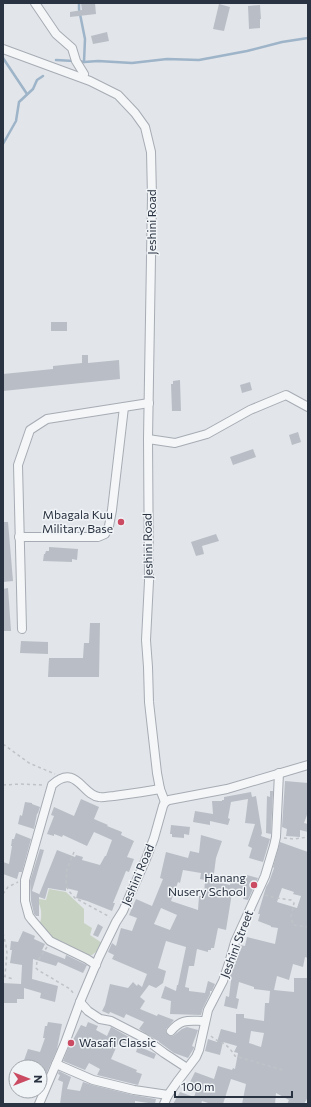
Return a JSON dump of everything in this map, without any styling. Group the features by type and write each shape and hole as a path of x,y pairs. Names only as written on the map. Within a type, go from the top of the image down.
{"street":[{"path":"35,3 56,34 72,48 76,61 84,74"},
{"name":"Jeshini Road","path":"3,49 80,76 118,95 135,113 145,127 151,152 152,197 148,403 149,581 146,640 149,702 160,789 165,802 146,859 123,911 116,922 96,965 39,1104"},
{"path":"148,439 175,443 206,434 250,410 286,396 308,407"},
{"path":"22,629 18,465 30,430 47,419 148,403"},
{"path":"19,537 98,537 105,534 109,526 112,510 124,406"},
{"path":"165,802 227,789 308,765"},
{"name":"Jeshini Street","path":"164,1104 187,1068 196,1057 209,1008 223,981 235,942 264,876 276,837 279,773"},
{"path":"96,965 50,941 29,916 25,897 25,880 52,785 58,780 68,778 78,781 94,796 100,797 133,794 160,789"},
{"path":"80,1002 88,1011 100,1019 111,1021 144,1038 164,1054 187,1068"},
{"path":"171,1031 181,1022 205,1021"},
{"path":"56,1064 93,1080 134,1090 168,1096"}],"path":[{"path":"3,744 29,763 64,778"},
{"path":"3,786 21,784 52,785"},
{"path":"276,837 294,839 308,838"},
{"path":"74,852 67,869 66,884 68,890 75,898 99,910 116,922"},
{"path":"3,894 12,884 25,880"},
{"path":"257,891 269,896 291,900 294,903 291,917 294,925 308,927"},
{"path":"3,933 7,953 4,976 13,979"},
{"path":"50,941 36,968 70,989 80,1002"},
{"path":"203,1030 215,1040 223,1043 236,1056 283,1070"}],"green space":[{"path":"49,889 66,892 84,909 84,923 92,928 90,935 102,943 97,951 92,955 82,955 55,944 39,925 41,920 41,909 39,899 46,900"}],"building":[{"path":"81,3 95,3 96,14 70,17 70,12 82,10"},
{"path":"219,4 230,7 224,31 213,29"},
{"path":"260,5 260,28 249,29 248,6"},
{"path":"107,32 109,41 93,44 91,36"},
{"path":"51,322 67,322 67,331 51,331"},
{"path":"82,355 88,355 88,363 119,360 120,379 3,391 3,374 53,369 53,366 82,363"},
{"path":"180,380 181,411 172,411 171,384 173,384 173,381"},
{"path":"250,382 252,390 242,393 240,385"},
{"path":"298,432 301,442 292,445 289,435"},
{"path":"253,449 256,457 233,465 230,457"},
{"path":"3,522 8,522 13,581 3,582"},
{"path":"216,534 219,541 202,546 204,554 196,556 191,542"},
{"path":"49,547 78,549 77,560 72,559 72,562 43,561 44,554 46,551 49,551"},
{"path":"8,588 11,631 3,631 3,589"},
{"path":"90,623 100,623 99,677 48,677 49,658 83,658 84,643 89,643"},
{"path":"21,641 48,642 48,654 20,653"},
{"path":"285,781 308,783 308,812 304,823 308,824 308,832 300,830 300,837 286,836 287,829 282,827"},
{"path":"270,791 273,791 271,834 266,833 267,796 270,797"},
{"path":"251,792 252,797 256,796 262,833 261,836 270,839 263,862 249,858 252,848 248,846 255,824 245,823 248,799 231,802 228,818 230,819 228,825 210,821 210,825 193,822 195,811 213,814 212,801 222,801 224,800 224,797"},
{"path":"81,799 99,807 94,819 122,832 121,835 134,841 127,857 134,859 129,872 126,871 113,903 115,903 112,911 76,898 78,891 66,888 66,891 48,888 45,899 39,897 39,916 36,916 34,914 31,901 30,881 40,849 44,850 32,891 39,895 57,850 75,857 76,855 83,857 82,860 100,865 106,856 112,840 94,832 87,846 63,835 62,837 54,834 54,836 47,834 54,816 51,815 54,807 74,816"},
{"path":"25,802 32,803 40,807 34,829 18,824 20,815 22,816"},
{"path":"171,825 190,827 189,835 184,834 184,838 172,837 172,834 170,834"},
{"path":"16,833 31,839 22,872 19,872 17,879 3,874 3,862 9,864 12,839 14,839"},
{"path":"201,835 222,841 216,858 213,881 230,885 233,875 244,879 247,875 258,878 248,900 243,899 244,896 232,893 226,930 218,928 214,948 208,950 208,952 197,949 194,966 189,966 185,987 189,988 189,991 205,993 208,981 215,984 212,991 210,991 201,1015 170,1014 171,1001 161,998 165,986 176,991 186,947 166,941 158,968 166,971 163,983 156,988 149,985 140,997 145,1001 140,1009 157,1016 158,1014 174,1020 166,1029 168,1035 173,1036 187,1027 198,1030 192,1046 194,1048 188,1058 174,1053 159,1041 139,1029 144,1022 126,1014 124,1018 110,1012 109,1014 102,1011 110,984 128,988 133,982 137,986 138,984 142,987 147,974 112,959 114,955 108,952 112,943 116,946 121,928 132,931 137,918 129,915 136,899 152,906 163,879 160,878 166,852 188,858 190,851 199,853","holes":["183,870 201,873 200,879 205,880 204,896 199,896 198,910 171,901 178,882 180,883","161,908 177,915 170,930 154,924"]},
{"path":"280,842 308,852 308,958 305,957 303,967 293,964 289,980 277,976 274,990 294,992 294,978 307,978 308,980 308,1097 304,1104 287,1104 289,1100 276,1093 275,1104 242,1104 246,1084 231,1079 223,1104 211,1104 202,1101 201,1104 173,1104 180,1092 194,1097 198,1086 190,1082 195,1072 214,1079 218,1066 232,1070 233,1068 235,1069 238,1053 234,1052 237,1046 223,1042 220,1055 205,1051 208,1039 217,1042 221,1029 236,1033 236,1014 244,1014 244,1018 264,1021 265,1003 269,1003 270,991 254,989 254,987 239,982 236,998 239,999 237,1009 224,1006 226,996 229,997 231,980 229,979 240,945 245,946 247,937 275,944 278,928 271,927 258,921 260,914 258,914 266,887 274,868","holes":["282,888 294,892 293,894 301,896 297,908 277,902","251,1031 264,1033 261,1047 249,1043"]},
{"path":"98,924 103,927 98,937 93,935"},
{"path":"23,931 35,936 34,939 45,944 42,950 65,959 66,955 87,965 83,973 58,962 56,966 33,959 32,979 58,986 55,1002 40,998 41,993 24,988 24,999 17,999 17,1003 3,1003 3,983 21,984 22,965 10,963 12,950 10,950 11,941 18,942"},
{"path":"48,1022 62,1024 57,1049 48,1070 48,1059 24,1059 28,1049 40,1052 45,1038 43,1038 45,1026 47,1026"},
{"path":"88,1022 98,1026 96,1030 107,1036 111,1027 129,1037 126,1044 119,1041 111,1059 137,1070 136,1072 142,1074 138,1085 97,1075 100,1069 89,1063 85,1070 63,1061 72,1039 73,1040 81,1025 86,1027"},
{"path":"138,1046 156,1054 154,1059 136,1052"},
{"path":"59,1071 71,1077 67,1089 80,1091 83,1082 133,1095 156,1099 155,1104 135,1101 135,1104 60,1104 63,1082 58,1080 60,1075 58,1074"}],"waterway":[{"path":"79,3 85,39 84,62"},
{"path":"79,61 132,63 167,59 199,60 247,51 282,42 308,38"},
{"path":"3,58 27,94"},
{"path":"56,60 74,61"},
{"path":"3,144 16,121 19,102 33,89 37,80 43,76"}],"place":[{"name":"Mbagala Kuu Military Base","path":"121,522"},
{"name":"Hanang Nusery School","path":"254,885"},
{"name":"Wasafi Classic","path":"71,1043"}]}
